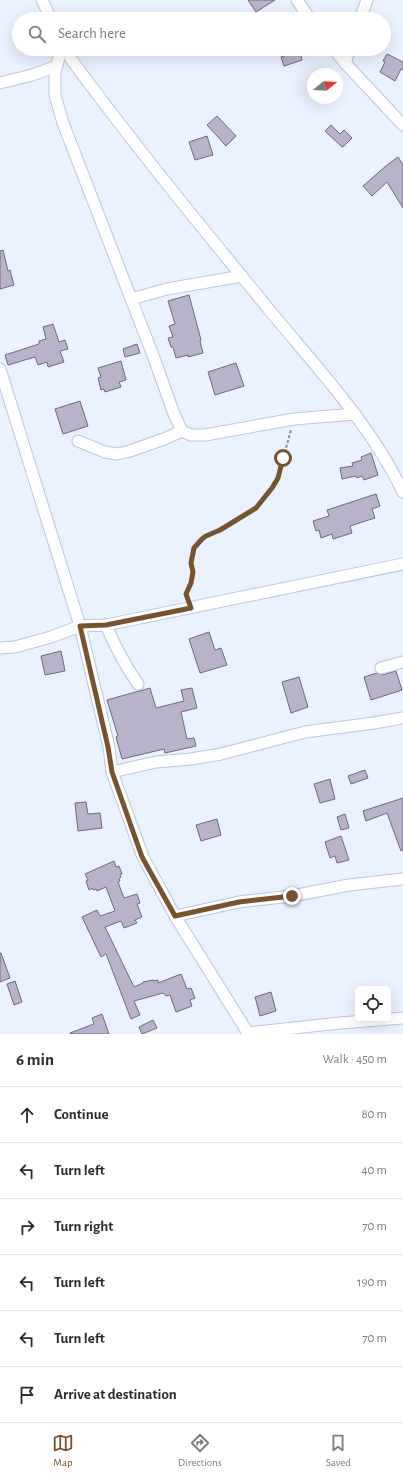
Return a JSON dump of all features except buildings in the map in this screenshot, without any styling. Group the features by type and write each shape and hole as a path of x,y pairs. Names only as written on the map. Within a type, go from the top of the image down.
{"street":[{"path":"42,0 48,12"},
{"path":"297,0 305,12"},
{"path":"363,12 367,0"},
{"path":"59,56 55,73 55,95 63,123 174,414 182,431 191,435 205,435 294,419 355,414"},
{"path":"70,56 109,111 355,414 394,472 403,492"},
{"path":"340,56 403,125"},
{"path":"345,63 348,56"},
{"path":"0,83 32,75 57,66"},
{"path":"131,299 167,289 242,276"},
{"path":"0,369 80,626 108,747 112,772 142,857 175,916 248,1034 340,1023 403,1018"},
{"path":"78,441 105,452 117,454 164,439 182,431"},
{"path":"0,648 15,647 51,637 80,626 106,625 403,564"},
{"path":"106,625 125,666 138,684"},
{"path":"381,668 403,662"},
{"path":"112,772 156,762 191,759 222,754 305,732 403,718"},
{"path":"175,916 239,902 292,896 349,885 403,879"}],"path":[{"path":"191,608 186,594 191,583 193,572 191,563 194,548 206,536 220,530 256,508 272,488 278,478 294,419"}],"route":[{"path":"283,458 278,478 256,508 220,530 206,536 194,548 191,563 193,572 191,583 186,594 191,608 106,625 80,626 108,747 112,772 142,857 175,916 239,902 292,896"}]}
